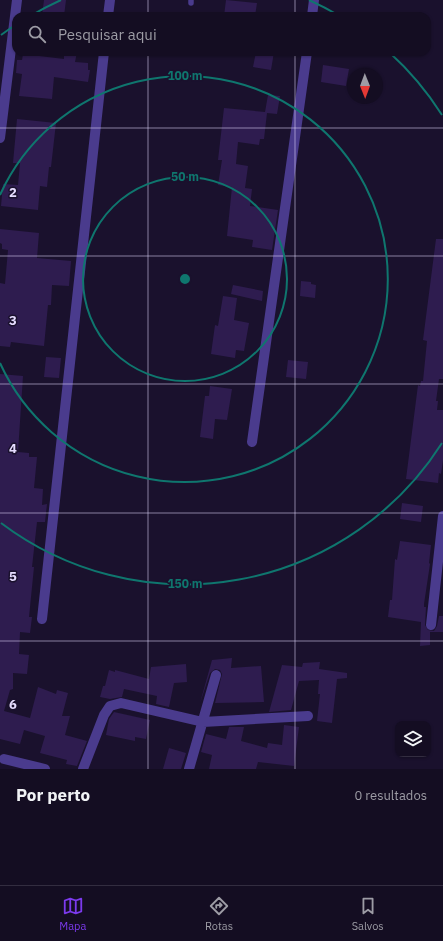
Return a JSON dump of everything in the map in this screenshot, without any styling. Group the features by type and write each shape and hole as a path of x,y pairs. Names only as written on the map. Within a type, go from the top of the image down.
{"street":[{"path":"16,12 17,0"},
{"path":"108,12 110,0"},
{"path":"312,12 314,0"},
{"path":"0,138 12,41"},
{"path":"42,619 104,56"},
{"path":"252,442 306,56"},
{"path":"431,625 443,516"},
{"path":"190,769 216,675"},
{"path":"83,769 104,715 110,706 121,703 203,722 308,716"},
{"path":"4,759 45,769"}],"building":[{"path":"44,0 66,0 64,12 42,12"},
{"path":"226,0 257,3 256,12 224,12"},
{"path":"23,56 39,56 64,59 64,56 76,56 75,62 88,63 88,70 90,70 88,82 54,77 52,99 19,96 22,74 16,73 17,60 22,60"},
{"path":"255,56 273,56 271,70 253,67"},
{"path":"323,65 347,69 346,86 321,82"},
{"path":"268,95 280,96 277,114 267,113 264,139 260,139 259,145 238,142 236,164 248,166 245,188 252,189 250,206 278,210 272,250 252,247 253,240 227,236 232,187 218,185 222,160 218,160 224,108 265,112"},
{"path":"17,119 56,123 47,187 40,186 38,210 1,206 3,184 18,185 20,163 13,163"},
{"path":"0,229 39,233 37,258 71,261 69,286 52,285 51,305 48,305 44,346 11,342 10,347 0,346 0,283 5,284 8,250 2,249 2,244 0,243"},
{"path":"436,239 443,239 443,379 439,379 436,401 438,401 437,410 443,410 443,460 438,483 406,479 418,385 420,386 421,381 423,381 427,341 423,340"},
{"path":"301,281 311,282 311,284 316,285 315,298 300,296"},
{"path":"233,285 263,291 262,301 231,294"},
{"path":"223,296 237,298 234,320 249,323 244,351 236,350 235,358 211,354 215,325 218,326"},
{"path":"46,357 61,358 59,378 44,377"},
{"path":"288,360 308,362 306,379 286,377"},
{"path":"0,374 23,376 18,452 29,453 29,457 37,457 34,488 43,489 42,505 47,504 45,522 37,522 32,567 34,567 29,617 32,617 30,633 20,632 19,654 29,655 27,674 13,673 13,689 10,690 4,711 30,718 38,687 56,694 57,690 68,693 62,716 70,716 65,735 87,741 77,766 66,764 67,760 40,753 45,736 24,730 20,744 0,739"},
{"path":"210,386 232,389 227,420 215,419 213,439 200,437 205,396 209,396"},
{"path":"402,503 423,506 421,522 400,519"},
{"path":"400,541 431,545 430,564 424,604 424,607 426,607 425,625 428,630 434,631 437,626 439,616 443,616 443,632 430,632 430,645 420,646 421,622 388,617 390,600 392,600 395,559 397,560"},
{"path":"232,658 231,668 261,666 264,702 215,703 222,674 220,670 215,669 210,673 200,703 212,660"},
{"path":"320,662 319,669 347,673 347,678 337,679 332,723 317,721 320,694 318,694 319,680 299,681 291,710 269,712 282,665 302,667 303,663"},
{"path":"186,664 187,682 174,683 169,707 156,704 157,696 124,689 122,697 110,699 100,697 103,686 105,686 109,670 115,672 115,670 149,679 151,667"},
{"path":"114,712 150,720 146,739 135,737 135,741 106,735 109,719"},
{"path":"284,725 299,727 294,766 258,762 256,769 209,769 212,755 201,752 206,734 226,739 229,727 244,727 241,741 267,748 268,743 282,745"},
{"path":"169,748 186,753 181,769 163,769"}]}
